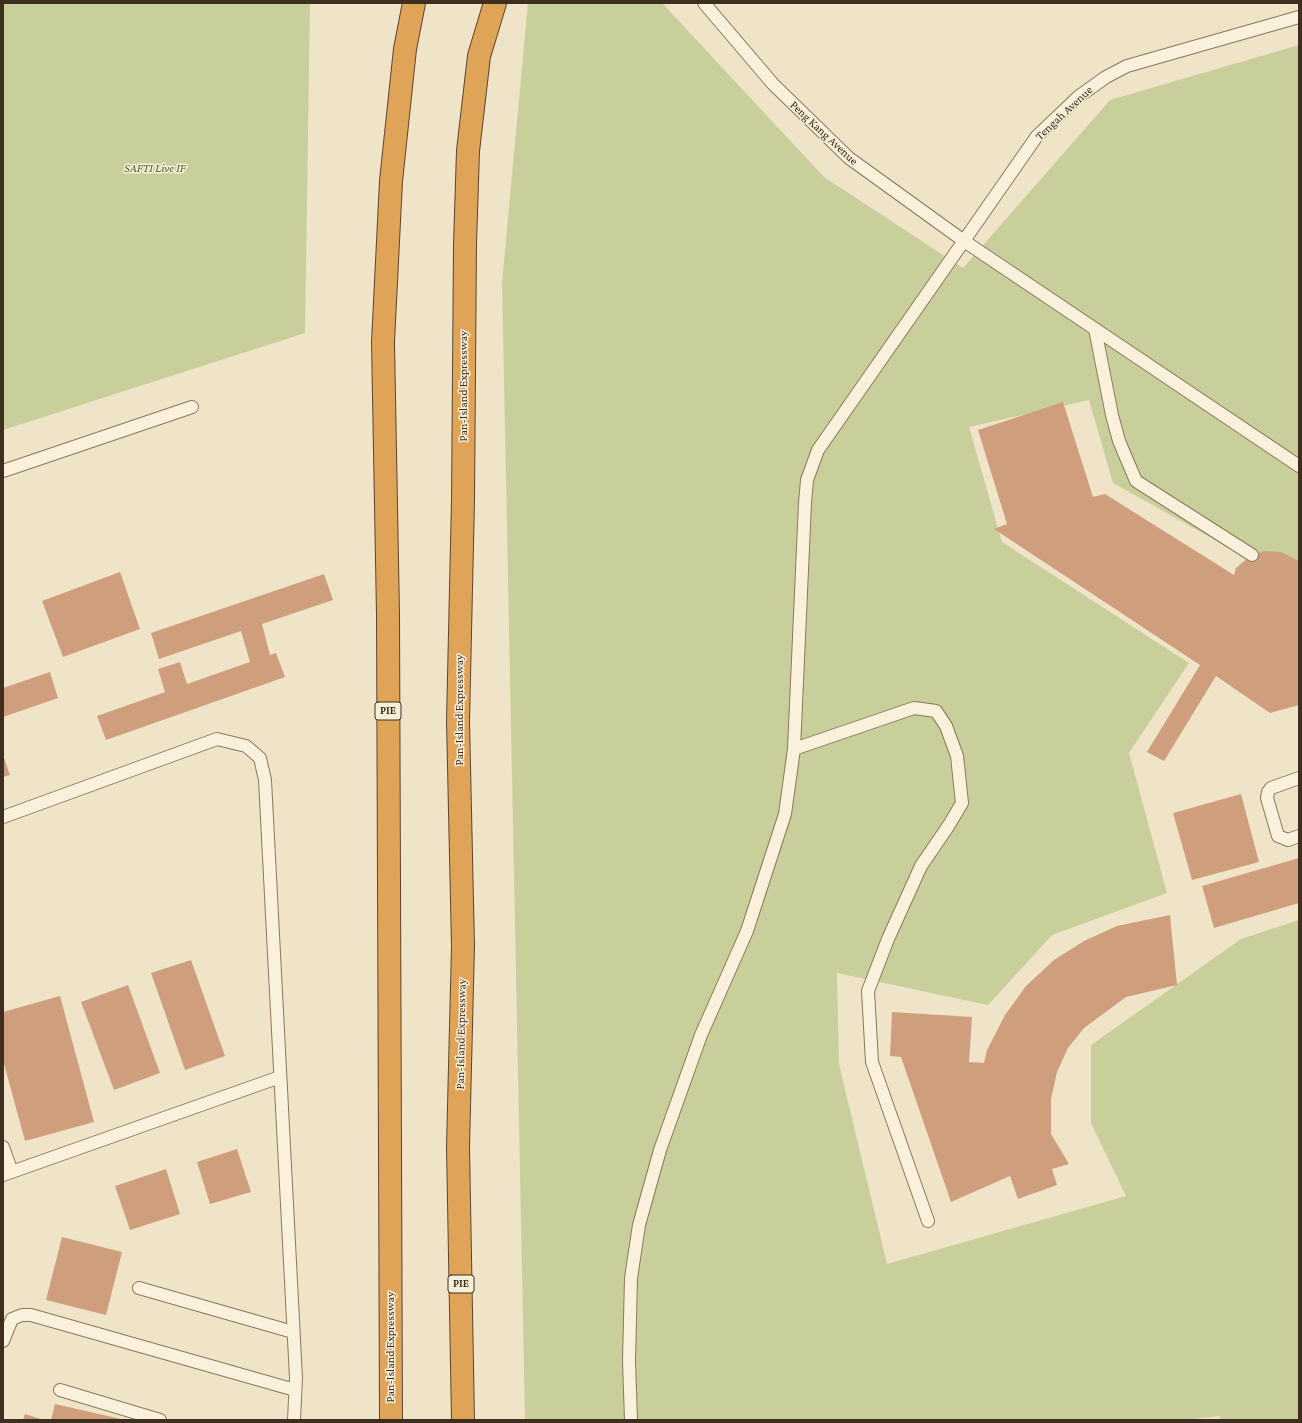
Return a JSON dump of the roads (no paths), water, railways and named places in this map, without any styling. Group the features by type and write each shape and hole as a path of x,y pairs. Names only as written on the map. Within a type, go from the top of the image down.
{"highway":[{"name":"Pan-Island Expressway","path":"390,1420 388,615 383,342 391,180 405,49 414,3"},
{"name":"Pan-Island Expressway","path":"463,1420 458,1147 463,946 458,721 463,500 465,252 468,151 479,56 495,3"}],"lane":[{"name":"Peng Kang Avenue","path":"704,3 773,84 849,158 964,240 1299,466"},
{"name":"Tengah Avenue","path":"631,1420 629,1361 631,1278 639,1225 660,1150 701,1035 752,916 785,814 794,749 807,480 818,450 1037,136 1078,97 1106,76 1127,66 1299,17"},
{"path":"1095,329 1112,415 1119,441 1136,481 1252,556"},
{"path":"3,471 192,407"},
{"path":"794,749 914,708 936,711 946,726 957,756 962,803 950,825 921,866 888,939 868,991 872,1062 928,1221"},
{"path":"3,818 217,739 246,746 260,758 265,780 293,1332 295,1390 294,1420"},
{"path":"1299,778 1271,788 1268,792 1267,798 1278,836 1288,840 1299,836"},
{"path":"3,1147 7,1173 280,1077"},
{"path":"139,1288 293,1332"},
{"path":"3,1341 12,1320 22,1315 31,1315 295,1390"},
{"path":"60,1390 160,1420"}],"park label":[{"name":"SAFTI Live IF","path":"155,168"}]}
